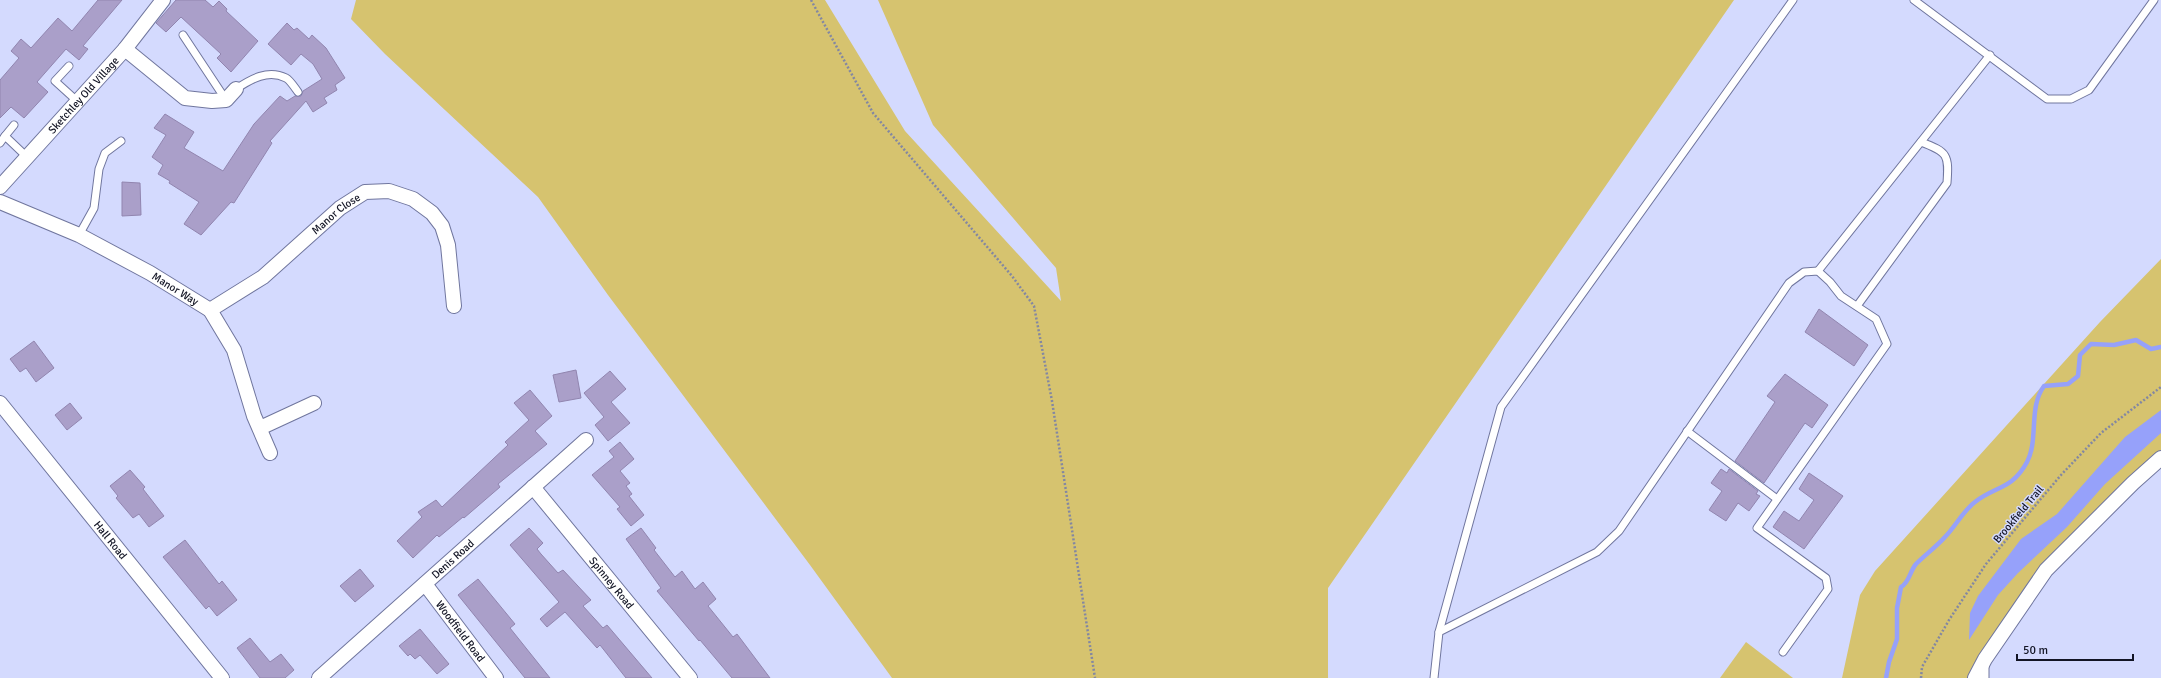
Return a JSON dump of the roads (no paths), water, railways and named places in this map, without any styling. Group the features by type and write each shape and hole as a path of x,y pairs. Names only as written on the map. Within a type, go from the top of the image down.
{"street":[{"name":"Sketchley Old Village","path":"0,187 125,49 163,0"},
{"path":"125,49 185,98 212,101 226,100 236,89"},
{"name":"Manor Close","path":"210,310 263,277 340,208 365,192 389,191 413,199 432,213 442,226 448,245 454,306"},
{"name":"Manor Way","path":"0,202 79,235 150,273 210,310 234,350 270,453"},
{"name":"Hall Road","path":"0,402 222,678"},
{"path":"260,428 314,403"},
{"name":"Denis Road","path":"319,678 586,440"},
{"path":"1975,678 1985,659 2046,570 2133,483 2161,458"},
{"name":"Spinney Road","path":"533,487 690,678"},
{"name":"Woodfield Road","path":"425,584 496,678"}],"lane":[{"path":"1434,678 1439,632 1500,407 1793,0"},
{"path":"1914,0 2048,99 2071,99 2089,90 2154,0"},
{"path":"183,35 226,100"},
{"path":"1818,271 1990,55"},
{"path":"69,66 55,82 77,101"},
{"path":"236,89 255,77 271,75 286,78 298,92"},
{"path":"14,125 2,140 27,157"},
{"path":"79,235 94,208 99,168 105,152 121,141"},
{"path":"1857,306 1947,183 1948,162 1940,149 1921,142"},
{"path":"1439,632 1597,552 1618,531 1789,283 1804,272 1818,271 1830,282 1841,296 1876,319 1887,344 1757,528 1826,578 1828,589 1783,652"},
{"path":"1687,431 1777,499"},
{"path":"1985,659 1985,678"}],"water":[{"path":"2161,410 2161,433 2105,484 2067,527 2018,573 1998,595 1969,640 1970,613 1978,596 2021,539 2057,514 2125,437"}],"waterway":[{"path":"1886,678 1889,662 1897,639 1897,608 1901,587 1908,580 1916,564 1945,537 1963,514 1975,502 2009,483 2021,471 2031,453 2036,404 2044,386 2068,384 2078,376 2080,355 2091,344 2114,345 2136,340 2151,349 2161,347"}]}
